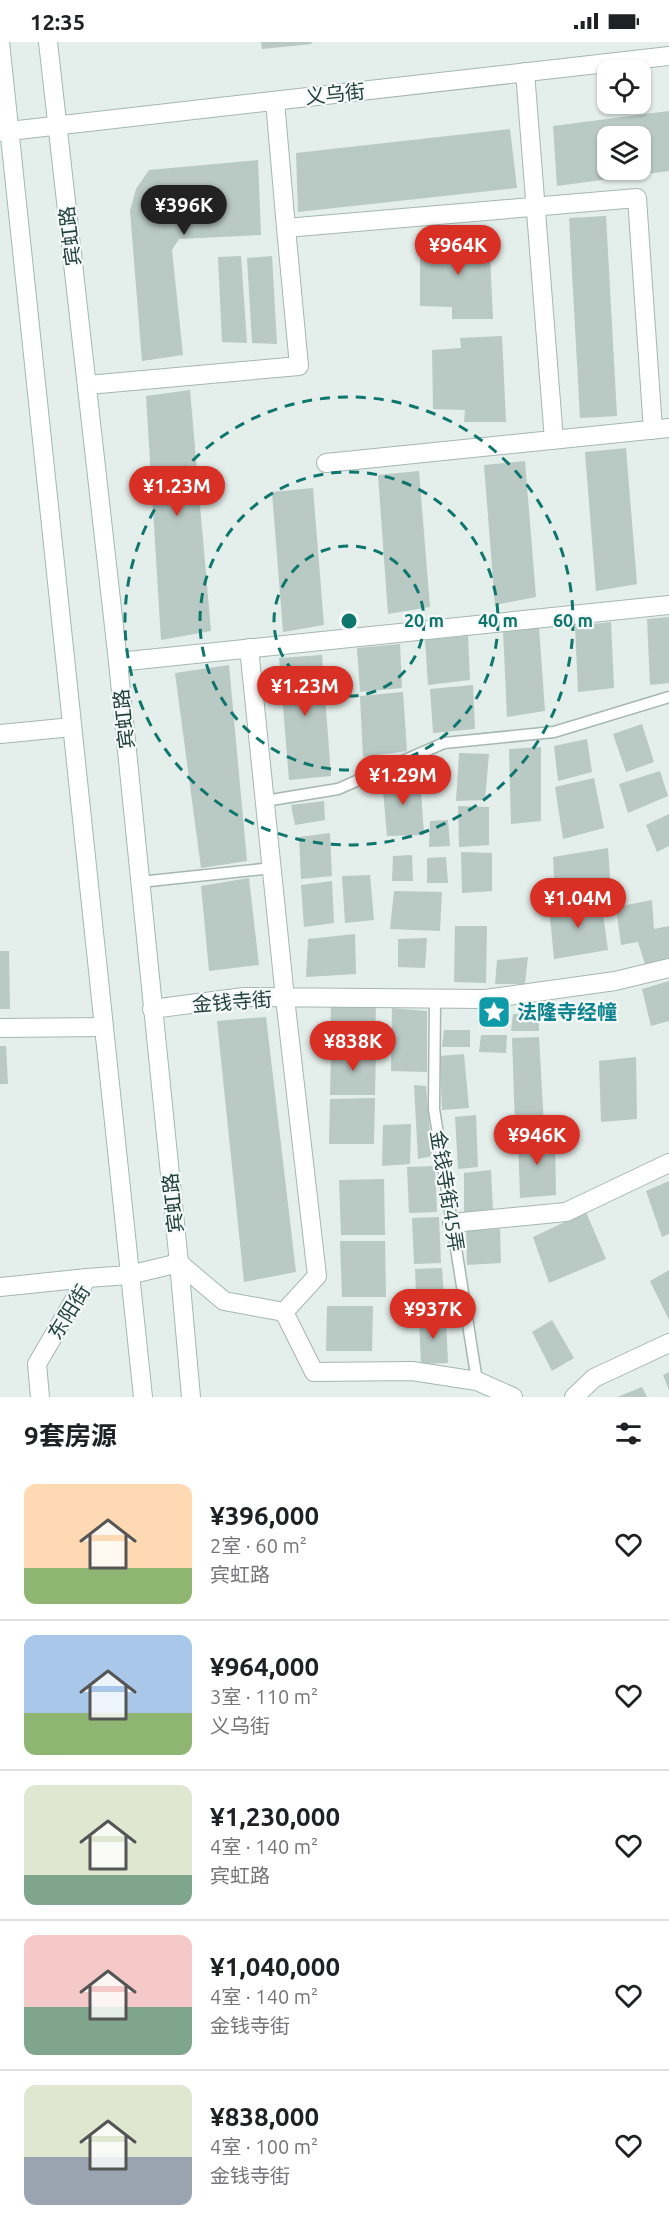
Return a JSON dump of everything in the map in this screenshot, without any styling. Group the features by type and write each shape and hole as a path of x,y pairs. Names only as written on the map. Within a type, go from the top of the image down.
{"street":[{"path":"0,42 5,131 72,727 143,1397"},
{"name":"宾虹路","path":"48,42 118,662 191,1397"},
{"name":"义乌街","path":"5,131 669,56"},
{"path":"525,72 554,440"},
{"path":"88,385 299,366 275,101"},
{"path":"286,228 638,198 661,429 326,464"},
{"path":"118,662 669,604"},
{"path":"249,648 316,1276 284,1312"},
{"path":"0,734 72,727"},
{"name":"金钱寺街","path":"152,1009 244,997 485,999 615,981 669,968"},
{"path":"0,1028 104,1027"},
{"path":"452,1223 566,1212 669,1163"},
{"path":"179,1263 224,1301 284,1312"},
{"name":"东阳街","path":"40,1397 37,1364 87,1278 129,1275 179,1263"},
{"path":"0,1287 87,1278"},
{"path":"284,1312 314,1372 412,1371 473,1389 513,1397"},
{"path":"574,1397 594,1378 669,1343"}],"lane":[{"path":"265,801 338,789 444,743 554,732 669,697"},
{"path":"140,882 272,868"},
{"name":"金钱寺街45弄","path":"435,999 434,1109 452,1223 473,1389"}],"building":[{"path":"261,42 311,42 312,44 262,49"},
{"path":"669,111 669,171 651,173 651,126 597,126 597,180 602,180 557,186 553,126"},
{"path":"510,129 517,188 298,212 296,153"},
{"path":"258,160 261,235 179,239 172,250 183,355 142,361 130,211 136,189 149,170"},
{"path":"606,216 617,416 580,418 569,218"},
{"path":"489,233 493,319 452,319 452,307 420,306 420,247 448,245 447,235"},
{"path":"241,256 247,343 222,342 218,257"},
{"path":"272,256 277,344 252,343 247,258"},
{"path":"502,336 506,422 464,422 465,410 433,409 432,350 461,348 460,338"},
{"path":"190,390 211,631 161,640 146,396"},
{"path":"626,448 637,584 596,591 585,452"},
{"path":"525,461 536,597 495,605 484,465"},
{"path":"419,471 430,607 388,614 378,475"},
{"path":"313,488 324,625 283,632 272,492"},
{"path":"669,617 669,683 650,685 647,619"},
{"path":"611,622 614,688 578,692 575,626"},
{"path":"539,627 545,711 507,717 503,631"},
{"path":"468,636 470,680 428,685 425,640"},
{"path":"400,644 402,688 360,692 357,648"},
{"path":"322,655 331,776 289,780 279,658"},
{"path":"229,665 247,861 201,868 175,673"},
{"path":"473,685 475,729 433,733 430,689"},
{"path":"403,692 407,751 363,757 360,696"},
{"path":"642,724 654,762 626,772 613,734"},
{"path":"587,739 592,772 558,781 554,746"},
{"path":"541,747 541,821 511,824 509,749"},
{"path":"459,753 489,754 485,800 456,801"},
{"path":"660,771 668,796 628,813 619,784"},
{"path":"420,776 424,835 387,836 382,779"},
{"path":"594,778 604,828 563,839 555,787"},
{"path":"324,801 325,820 295,825 291,805"},
{"path":"458,806 489,807 489,845 459,847"},
{"path":"669,814 669,846 657,852 646,825"},
{"path":"448,820 450,846 429,847 430,821"},
{"path":"330,833 332,876 301,879 299,837"},
{"path":"608,848 611,889 555,897 553,857"},
{"path":"461,852 492,853 492,891 462,893"},
{"path":"412,855 413,881 392,881 393,856"},
{"path":"446,857 448,883 427,883 427,858"},
{"path":"370,875 374,920 345,923 342,876"},
{"path":"249,878 259,965 209,971 201,886"},
{"path":"332,881 334,923 304,927 301,885"},
{"path":"394,891 442,892 440,931 390,929"},
{"path":"601,900 608,950 554,959 549,907"},
{"path":"652,900 654,929 669,926 669,961 646,967 638,942 621,945 616,907"},
{"path":"455,926 487,926 486,983 454,982"},
{"path":"355,934 356,974 306,977 308,939"},
{"path":"427,938 425,968 398,967 398,939"},
{"path":"0,951 9,951 10,1009 0,1009"},
{"path":"528,957 525,984 495,984 497,960"},
{"path":"669,981 669,1021 651,1026 642,989"},
{"path":"376,1002 375,1048 330,1048 331,1003"},
{"path":"392,1008 427,1011 427,1072 391,1071"},
{"path":"513,1014 539,1014 539,1031 511,1031"},
{"path":"266,1017 296,1272 244,1282 217,1021"},
{"path":"444,1030 470,1030 470,1047 442,1047"},
{"path":"481,1035 507,1035 506,1053 479,1052"},
{"path":"539,1037 544,1126 515,1126 512,1038"},
{"path":"0,1046 6,1046 8,1084 0,1084"},
{"path":"331,1050 376,1050 375,1095 330,1095"},
{"path":"464,1054 469,1108 442,1110 440,1056"},
{"path":"636,1057 637,1119 601,1122 599,1061"},
{"path":"414,1085 426,1086 432,1156 418,1159"},
{"path":"375,1098 374,1144 329,1144 330,1099"},
{"path":"476,1115 478,1167 458,1169 455,1117"},
{"path":"411,1124 410,1164 382,1166 383,1125"},
{"path":"555,1133 556,1195 520,1198 518,1137"},
{"path":"435,1166 437,1212 409,1213 407,1167"},
{"path":"491,1170 493,1212 464,1215 464,1173"},
{"path":"384,1179 385,1235 341,1235 339,1180"},
{"path":"669,1181 669,1234 662,1237 646,1191"},
{"path":"586,1212 606,1259 549,1283 533,1237"},
{"path":"439,1217 441,1263 414,1264 412,1218"},
{"path":"500,1229 501,1263 467,1265 466,1230"},
{"path":"340,1241 385,1241 386,1297 342,1297"},
{"path":"442,1268 445,1314 417,1315 415,1269"},
{"path":"669,1270 669,1320 650,1281"},
{"path":"327,1306 373,1306 372,1351 326,1351"},
{"path":"446,1317 448,1363 421,1364 419,1318"},
{"path":"552,1320 574,1358 552,1371 532,1332"},
{"path":"669,1372 669,1390 663,1375"},
{"path":"642,1387 647,1397 617,1397"}],"place":[{"name":"法隆寺经幢","path":"494,1012"}]}
